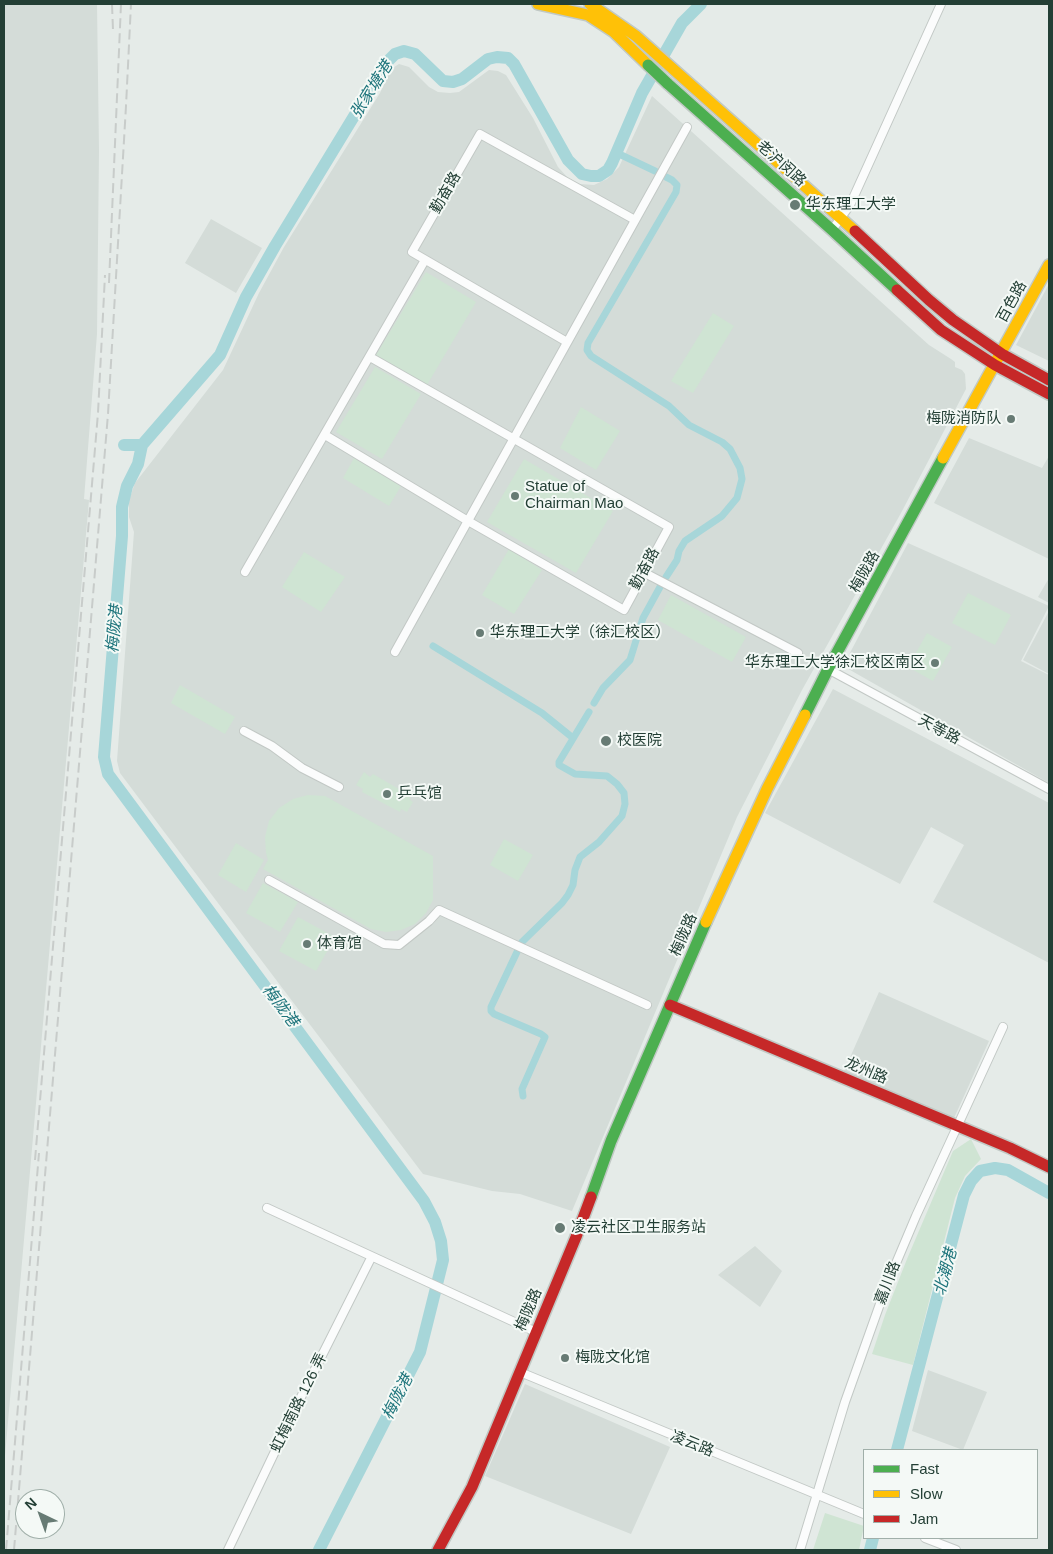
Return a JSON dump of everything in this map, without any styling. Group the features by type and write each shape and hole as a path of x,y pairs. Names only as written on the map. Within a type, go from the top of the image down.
{"street":[{"name":"老沪闵路","path":"538,4 587,7 620,25 655,53 953,320 1002,354 1049,380"},
{"path":"605,4 620,25"},
{"path":"832,230 850,205 941,4"},
{"name":"老沪闵路","path":"587,7 667,83 934,324 995,365 1049,394"},
{"path":"395,652 687,127"},
{"name":"勤奋路","path":"425,260 412,252 480,134 635,220"},
{"path":"245,572 425,260 567,342"},
{"name":"百色路","path":"1002,354 1049,265"},
{"name":"梅陇路","path":"438,1550 472,1487 576,1238 612,1141 670,1005 767,789 828,669 1002,354"},
{"name":"勤奋路","path":"324,435 468,521 624,610 669,527 370,357"},
{"path":"643,572 798,653"},
{"name":"天等路","path":"828,669 1049,789"},
{"path":"244,731 272,746 302,768 339,787"},
{"path":"269,880 384,944 398,945 429,921 439,910 647,1005"},
{"name":"龙州路","path":"670,1005 1010,1148 1049,1167"},
{"name":"嘉川路","path":"800,1550 846,1402 886,1287 1003,1027"},
{"path":"267,1208 371,1258 536,1332"},
{"name":"虹梅南路 126 弄","path":"228,1550 303,1392 371,1258"},
{"name":"凌云路","path":"520,1372 863,1514"},
{"path":"928,1539 956,1550"}],"shaded area":[{"path":"4,4 97,4 99,151 97,334 84,499 89,500 4,1467"},
{"name":"华东理工大学（徐汇校区）","path":"399,64 409,67 429,87 438,92 459,92 489,70 498,71 506,75 533,118 558,167 568,178 580,184 594,185 607,179 619,167 652,96 929,345 955,362 955,367 962,370 965,374 966,389 901,513 802,690 737,817 572,1211 520,1194 492,1191 423,1174 120,773 117,761 134,532 129,517 129,500 135,483 223,370 259,293 284,247 380,93 391,69"},
{"path":"211,219 262,248 236,293 185,263"},
{"path":"1049,284 1049,361 1016,345"},
{"path":"969,438 1042,468 1049,456 1049,559 934,503"},
{"name":"华东理工大学徐汇校区南区","path":"908,543 1049,606 1021,661 1049,675 1049,783 843,666"},
{"path":"1049,578 1049,603 1038,597"},
{"path":"1049,611 1049,674 1023,660"},
{"path":"833,689 1049,803 1049,963 933,902 964,845 931,827 900,884 765,813"},
{"path":"879,992 989,1041 954,1118 844,1071"},
{"path":"755,1246 782,1271 760,1307 718,1275"},
{"path":"928,1370 987,1392 963,1449 912,1431"},
{"path":"525,1384 670,1447 631,1534 485,1476"}],"green space":[{"path":"426,272 476,302 427,385 376,355"},
{"path":"713,313 734,326 693,393 671,381"},
{"path":"375,367 421,394 382,459 336,432"},
{"path":"581,407 620,431 596,470 560,448"},
{"path":"354,458 401,486 389,506 343,478"},
{"path":"524,459 613,511 576,573 487,522"},
{"path":"509,549 542,570 514,614 482,595"},
{"path":"304,552 345,577 321,612 282,587"},
{"path":"968,593 1011,615 995,645 952,623"},
{"path":"671,595 746,637 732,662 658,620"},
{"path":"927,633 952,647 933,681 908,667"},
{"path":"180,685 235,717 225,734 171,703"},
{"name":"乒乓馆","path":"364,772 370,777 373,774 411,796 409,799 413,802 407,812 401,809 400,812 362,792 363,789 356,785"},
{"path":"308,795 325,796 433,856 433,900 426,913 415,924 401,930 386,932 371,929 263,869 268,860 265,837 269,821 279,808 293,799"},
{"path":"504,839 533,855 518,881 490,865"},
{"path":"236,843 264,860 246,892 218,875"},
{"path":"263,883 298,902 280,932 246,913"},
{"name":"体育馆","path":"298,917 335,937 316,971 279,951"},
{"path":"971,1139 981,1159 965,1176 955,1198 913,1365 872,1354 907,1259 953,1151"},
{"path":"825,1513 863,1526 859,1550 813,1550"}],"waterway":[{"name":"张家塘港","path":"124,445 142,445 220,355 246,297 275,246 387,62 395,54 404,51 415,54 443,81 453,82 462,79 488,59 497,57 508,58 514,64 568,160 582,174 599,176 608,170 612,163 642,93 682,23 701,4"},
{"path":"617,153 655,171"},
{"path":"666,177 677,185 676,192 588,343 587,350 591,356 669,406 689,425 722,442 730,449 740,468 742,479 737,498 722,516 685,541 679,551 677,560 666,577"},
{"name":"梅陇港","path":"142,445 138,464 127,486 122,507 122,536 104,757 108,774 424,1201 435,1222 441,1241 443,1260 420,1352 319,1550"},
{"path":"594,703 603,688 630,660 643,618 660,587"},
{"path":"433,646 542,713 573,738"},
{"path":"522,942 568,895 573,885 575,870 580,857 599,842 622,816 625,804 624,793 617,784 607,776 575,774 559,765 589,712"},
{"path":"517,952 491,1007 491,1011 545,1037 522,1089 523,1096"},
{"name":"北潮港","path":"897,1449 964,1195 971,1181 980,1171 995,1168 1008,1170 1049,1193"},
{"name":"北潮港","path":"870,1550 873,1539"}],"railway":[{"path":"112,4 113,30"},
{"path":"109,283 121,4"},
{"path":"14,1550 108,414 131,4"},
{"path":"35,1160 98,413 105,275"},
{"path":"6,1550 39,1153"}],"traffic: fast":[{"path":"648,65 667,83"},
{"path":"667,83 897,290"},
{"path":"805,715 943,458"},
{"path":"591,1197 611,1141 706,922"}],"traffic: slow":[{"path":"538,4 588,15 614,32 648,65"},
{"path":"590,4 636,36 855,231"},
{"path":"943,458 1049,265"},
{"path":"706,922 767,789 805,715"}],"traffic: jam":[{"path":"855,231 953,320 1002,354 1049,380"},
{"path":"897,290 941,330 995,365 1049,394"},
{"path":"670,1005 1010,1148 1049,1167"},
{"path":"438,1550 472,1487 591,1197"}],"place":[{"name":"华东理工大学","path":"795,205"},
{"name":"梅陇消防队","path":"1011,419"},
{"name":"Statue of Chairman Mao","path":"515,496"},
{"name":"华东理工大学（徐汇校区）","path":"480,633"},
{"name":"华东理工大学徐汇校区南区","path":"935,663"},
{"name":"校医院","path":"606,741"},
{"name":"乒乓馆","path":"387,794"},
{"name":"体育馆","path":"307,944"},
{"name":"凌云社区卫生服务站","path":"560,1228"},
{"name":"梅陇文化馆","path":"565,1358"}]}
